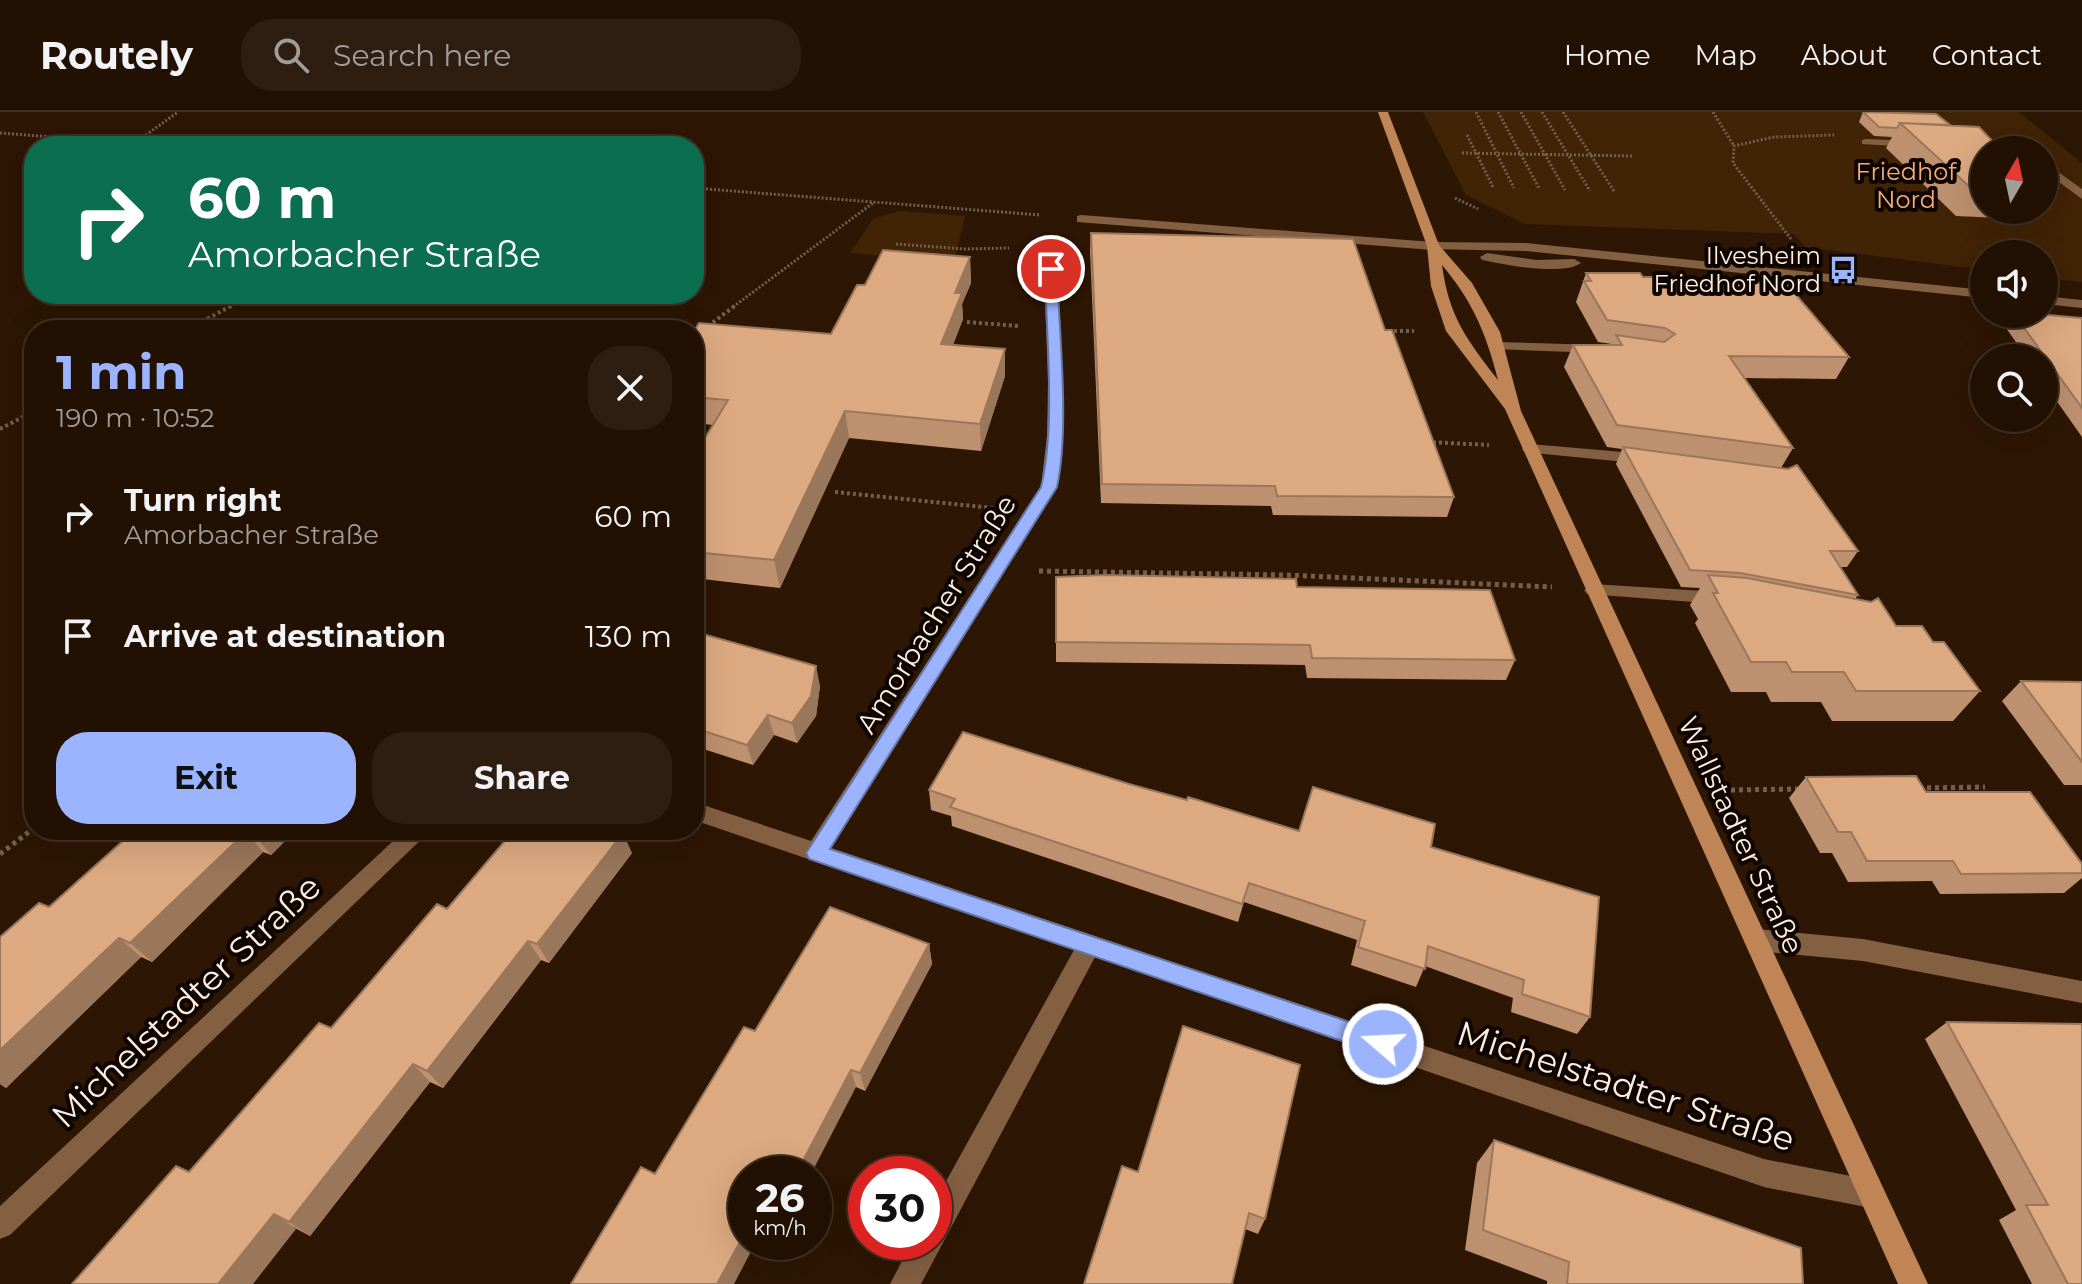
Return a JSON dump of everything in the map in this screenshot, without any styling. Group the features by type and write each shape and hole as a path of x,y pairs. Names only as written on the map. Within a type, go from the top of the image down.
{"main road":[{"name":"Wallstadter Straße","path":"1383,112 1433,246 1438,286 1453,331 1513,411"},
{"name":"Wallstadter Straße","path":"1433,246 1467,286 1498,346 1513,411 1913,1284"}],"street":[{"path":"1866,142 1929,145"},
{"path":"1961,146 1970,147"},
{"path":"2058,176 2082,195"},
{"path":"1081,219 1433,246 1536,264 1662,263 1970,293"},
{"name":"Amorbacher Straße","path":"816,853 1049,487 1054,467 1051,269 1041,248"},
{"path":"2058,301 2082,304"},
{"path":"1498,346 1616,351"},
{"path":"1530,449 1666,461"},
{"path":"1593,590 1740,601"},
{"name":"Michelstadter Straße","path":"704,814 1764,1173 1871,1194"},
{"name":"Michelstadter Straße","path":"0,1225 409,840"},
{"path":"1757,940 1863,950 2082,992"},
{"path":"952,1198 1089,945"},
{"path":"905,1284 918,1260"}],"path":[{"path":"145,136 178,112"},
{"path":"1476,112 1514,188"},
{"path":"1498,112 1539,188"},
{"path":"1521,112 1565,190"},
{"path":"1542,112 1590,191"},
{"path":"1563,112 1614,191"},
{"path":"1713,112 1734,146 1733,163 1792,240 1828,278"},
{"path":"0,133 40,136"},
{"path":"1734,146 1774,137 1809,134 1842,135 1866,142"},
{"path":"1467,135 1493,187"},
{"path":"1462,153 1632,156"},
{"path":"704,189 1081,219"},
{"path":"706,327 875,202"},
{"path":"896,244 964,249 1041,248"},
{"path":"205,320 235,304"},
{"path":"967,322 1052,326"},
{"path":"0,429 24,416"},
{"path":"1420,442 1530,449"},
{"path":"835,492 1034,512"},
{"path":"999,570 1286,575 1593,590"},
{"path":"1915,788 1985,787"},
{"path":"1686,789 1816,789"},
{"path":"0,854 24,836"}],"green space":[{"name":"Friedhof Nord","path":"1423,112 2019,112 2049,136 1970,136 1970,224 2058,224 2058,144 2082,163 2082,282 2058,279 2058,240 1970,240 1970,268 1805,247 1794,234 1525,224 1466,195"},
{"path":"899,211 965,216 954,262 850,253 873,219"}],"building":[{"path":"1863,112 1936,114 1950,125 1900,123 1897,128 1879,127"},
{"path":"1900,123 1979,127 1988,136 1970,136 1970,187"},
{"path":"1091,233 1353,239 1385,330 1392,330 1454,497 1277,496 1275,486 1102,484"},
{"path":"883,250 970,257 955,293 962,293 941,344 1005,349 980,424 845,411 774,560 704,553 704,440 728,400 704,398 704,323 831,334 857,285 865,285"},
{"path":"1586,273 1640,273 1643,277 1669,277 1672,282 1786,283 1849,357 1729,356 1793,448 1617,425 1573,345 1622,345 1616,335 1664,342 1675,334 1665,328 1607,320 1584,281 1591,281"},
{"path":"2058,316 2082,318 2082,408 2058,375 2058,344 2036,344 2024,328 2058,328"},
{"path":"1623,447 1788,469 1797,465 1858,551 1830,551 1858,595 1740,573 1690,570"},
{"path":"1105,575 1296,579 1297,587 1490,590 1515,660 1312,658 1310,645 1056,642 1056,577"},
{"path":"1708,575 1747,578 1871,602 1878,598 1896,626 1922,626 1933,642 1944,642 1980,691 1856,691 1844,672 1792,672 1786,662 1751,662 1713,593 1718,593"},
{"path":"704,634 816,666 811,696 792,723 768,715 747,745 704,731"},
{"path":"2021,681 2082,682 2082,762"},
{"path":"963,732 1129,784 1187,800 1188,797 1299,831 1313,787 1435,824 1431,847 1599,897 1590,1017 1522,994 1524,980 1428,946 1425,969 1358,947 1365,921 1249,883 1242,904 950,807 955,799 929,790"},
{"path":"1916,776 1926,792 2030,792 2082,864 2082,873 1961,874 1953,861 1867,861 1851,832 1838,832 1806,777"},
{"path":"124,840 238,840 130,943 119,938 0,1050 0,937 39,903 49,907"},
{"path":"506,840 618,840 537,944 528,941 427,1071 413,1064 289,1222 274,1214 218,1284 72,1284 176,1166 189,1172 319,1023 331,1028 437,904 447,909"},
{"path":"830,907 929,944 860,1073 851,1070 806,1156 728,1156 730,1260 717,1284 571,1284 641,1167 655,1174 744,1027 755,1031"},
{"path":"1947,1022 2082,1024 2082,1284 2068,1284 2026,1205 2048,1205"},
{"path":"1183,1026 1300,1065 1265,1219 1249,1213 1232,1284 1084,1284 1122,1166 1138,1172"},
{"path":"1494,1140 1801,1248 1803,1284 1567,1284 1569,1262 1483,1230"}],"place":[{"name":"Ilvesheim Friedhof Nord","path":"1843,270"}],"route":[{"path":"1051,269 1054,467 1049,487 816,853 1383,1044"}]}
